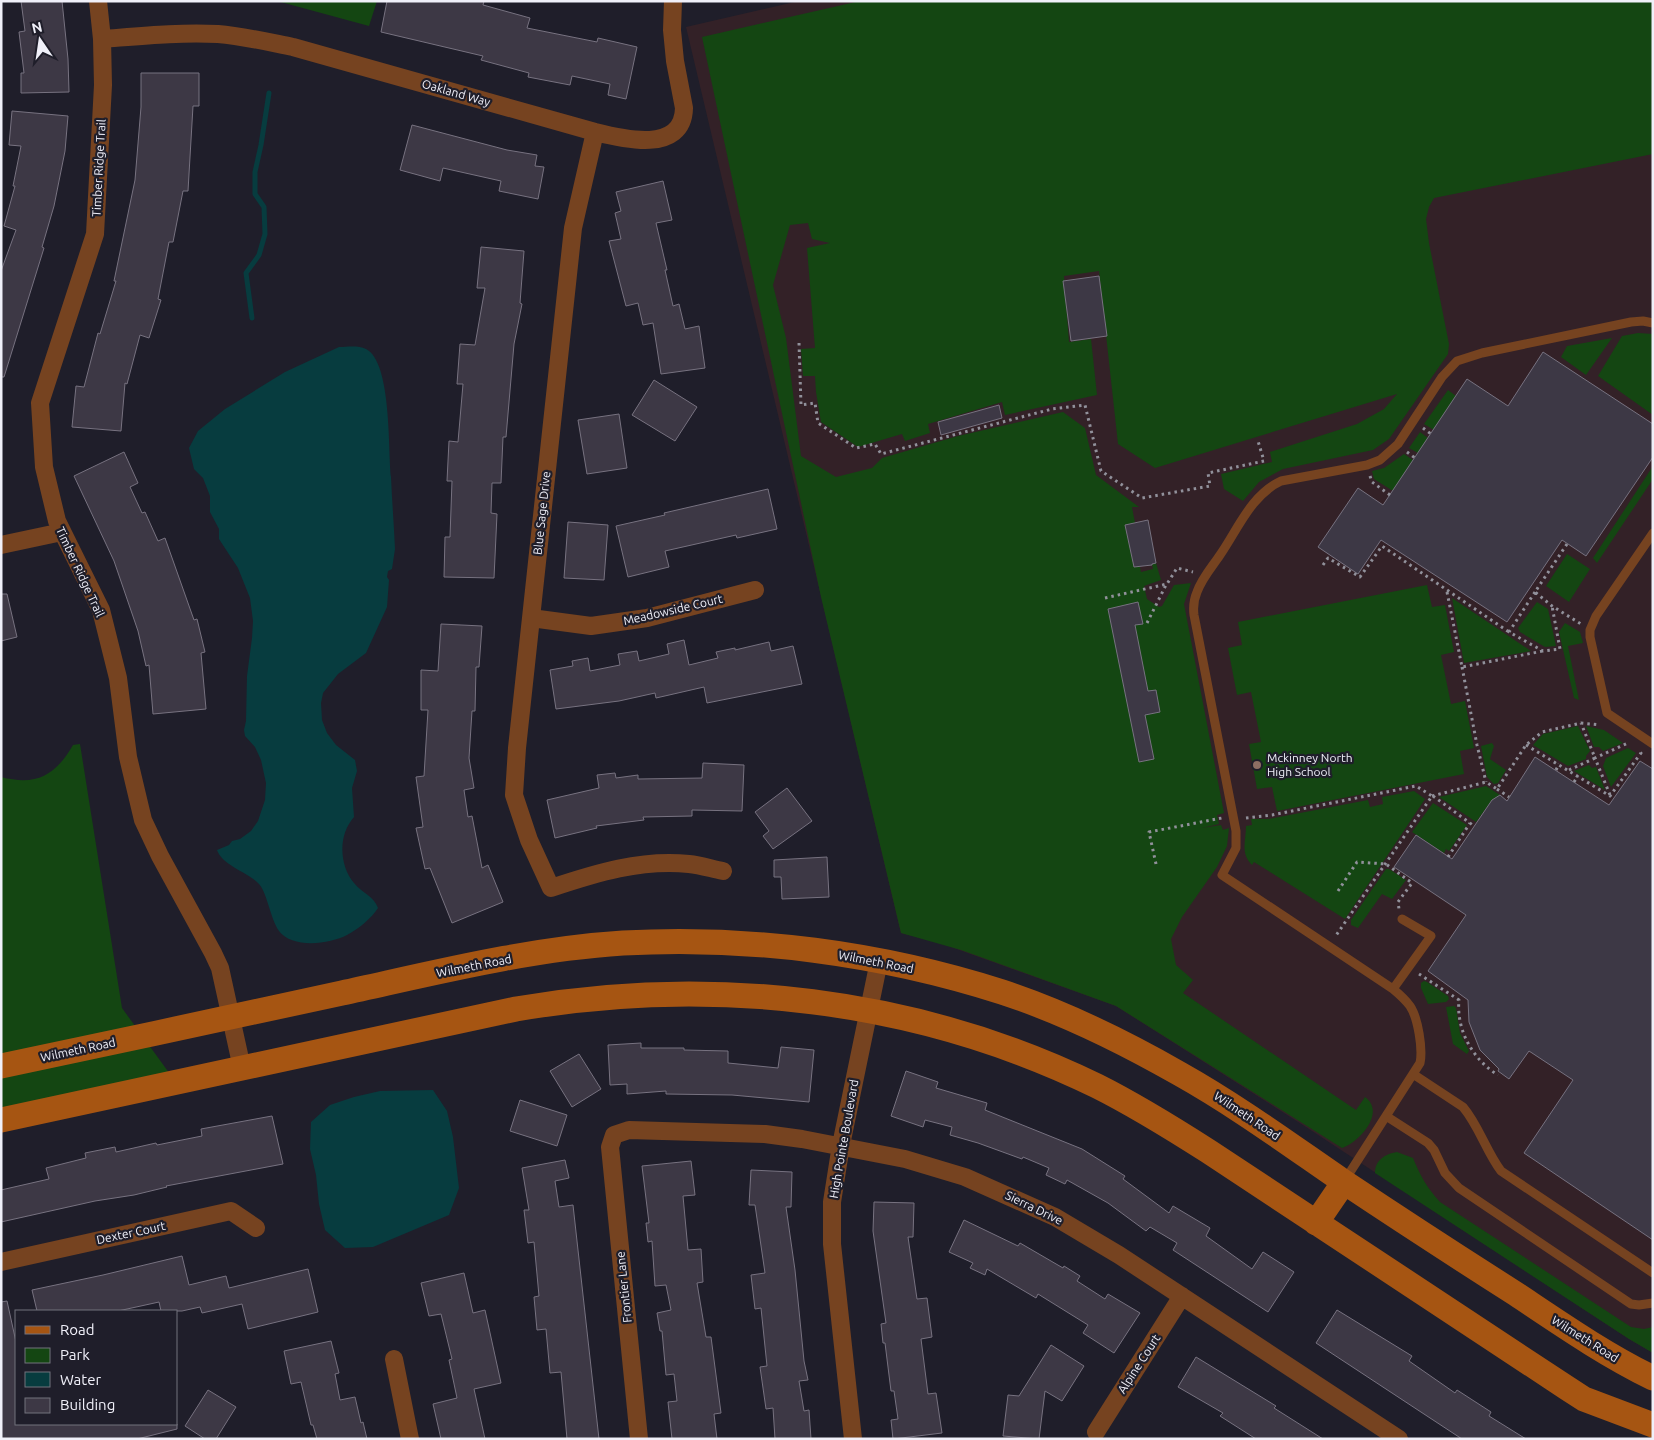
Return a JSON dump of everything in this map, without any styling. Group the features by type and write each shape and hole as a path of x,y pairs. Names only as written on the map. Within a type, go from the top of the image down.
{"main road":[{"name":"Wilmeth Road","path":"1,1066 232,1018 444,971 530,955 594,946 661,942 720,942 810,950 879,961 1004,993 1111,1038 1182,1075 1226,1101 1344,1182 1603,1352 1653,1378"},
{"path":"1,1120 558,1001 602,996 670,993 737,994 820,1002 869,1010 943,1027 985,1040 1028,1056 1098,1087 1180,1133 1584,1399 1653,1424"},
{"path":"1316,1223 1344,1182"}],"street":[{"name":"Timber Ridge Trail","path":"98,1 102,39 103,85 95,234 40,403 44,467 56,522 101,610 118,678 128,757 143,820 160,856 213,953 224,983 242,1068"},
{"name":"Oakland Way","path":"102,39 165,34 218,34 244,37 293,47 595,132 620,138 653,140 670,135 682,124 684,108 675,62 672,30 673,1"},
{"name":"Blue Sage Drive","path":"595,132 573,228 530,618 514,795 528,840 550,888 600,872 639,864 691,864 723,871"},
{"path":"1,545 62,532"},
{"name":"Meadowside Court","path":"530,618 591,626 647,618 755,590"},
{"name":"High Pointe Boulevard","path":"853,1439 832,1244 832,1202 841,1146 879,961"},
{"name":"Sierra Drive","path":"614,1135 629,1130 774,1135 905,1159 965,1177 1055,1218 1119,1255 1399,1439"},
{"name":"Frontier Lane","path":"614,1135 610,1147 639,1439"},
{"name":"Dexter Court","path":"1,1262 231,1211 256,1228"},
{"name":"Alpine Court","path":"1096,1432 1182,1296"},
{"path":"394,1359 410,1439"}],"lane":[{"path":"1344,1182 1420,1063 1422,1052 1414,1013 1404,998 1392,989 1222,875 1236,848 1236,831 1194,615 1197,591 1205,575 1254,502 1270,486 1281,482 1367,465 1380,460 1398,444 1442,377 1457,361 1482,353 1631,322 1643,321 1653,323"},
{"path":"1653,533 1596,616 1590,630 1591,644 1607,713 1653,744"},
{"path":"1392,989 1431,936 1402,920"},
{"path":"1413,1074 1463,1107 1489,1154 1501,1171 1653,1273"},
{"path":"1386,1116 1428,1142 1434,1150 1445,1174 1459,1188 1631,1304 1647,1305 1653,1303"}],"path":[{"path":"799,343 801,405 815,403 818,423 856,448 875,444 881,454 1052,409 1085,406 1101,471 1142,498 1210,486 1208,473 1264,461 1258,441"},
{"path":"1367,465 1372,482 1390,494"},
{"path":"1508,632 1567,544"},
{"path":"1323,565 1328,558 1360,577 1382,546 1508,632 1543,651"},
{"path":"1147,623 1176,568 1205,575"},
{"path":"1105,598 1167,584"},
{"path":"1447,591 1486,782 1509,797"},
{"path":"1535,592 1552,606 1590,630"},
{"path":"1462,667 1560,649 1552,606"},
{"path":"1497,789 1526,745 1542,732 1581,723 1602,725"},
{"path":"1581,723 1610,796"},
{"path":"1610,796 1641,753 1621,739"},
{"path":"1569,770 1628,744"},
{"path":"1526,745 1610,796"},
{"path":"1556,770 1559,764"},
{"path":"1574,782 1578,776"},
{"path":"1328,947 1432,796 1486,782"},
{"path":"1156,864 1149,832 1234,817 1272,816 1416,786 1472,825 1448,856"},
{"path":"1338,891 1357,862 1386,864 1412,883 1398,902 1402,920"},
{"path":"1408,967 1459,1000 1461,1024 1471,1050 1486,1067 1498,1075"}],"shaded area":[{"name":"Mckinney North High School","path":"799,1 1653,1 1653,1353 1116,1006 940,943 901,933 686,27"}],"green space":[{"path":"277,1 377,1 369,26"},
{"path":"860,1 1653,1 1653,154 1434,198 1426,219 1449,344 1448,354 1389,439 1373,450 1283,469 1259,482 1243,501 1224,489 1221,474 1272,462 1270,452 1357,424 1384,409 1397,394 1155,468 1118,444 1099,271 1064,276 1069,342 1091,339 1097,395 1005,415 1002,402 928,424 930,433 905,441 902,434 858,447 821,422 815,376 803,376 801,349 815,348 807,248 830,243 812,239 808,223 790,225 773,285 786,338 801,456 836,477 872,468 882,458 958,436 1063,412 1085,428 1096,475 1139,507 1132,507 1135,523 1125,525 1134,567 1140,567 1141,572 1153,569 1152,564 1156,563 1161,580 1144,586 1147,599 1159,607 1162,606 1174,585 1191,583 1184,604 1224,813 1217,815 1219,824 1202,828 1221,825 1223,830 1229,828 1227,846 1217,867 1182,917 1171,939 1176,965 1193,980 1183,993 1356,1110 1365,1097 1371,1103 1373,1110 1372,1118 1363,1133 1356,1140 1342,1148 1116,1006 961,950 901,933 821,597 702,37"},
{"path":"1638,333 1653,334 1653,415 1598,376 1622,336"},
{"path":"1612,338 1586,375 1561,357 1567,346"},
{"path":"1448,390 1456,396 1434,430 1424,424"},
{"path":"1420,432 1428,438 1418,453 1409,448"},
{"path":"1404,454 1413,460 1393,491 1374,479 1372,471 1384,468"},
{"path":"1653,466 1653,479 1597,563 1593,558"},
{"path":"1567,554 1590,569 1569,602 1546,586"},
{"path":"1427,585 1432,607 1445,605 1454,652 1441,655 1451,704 1465,701 1474,748 1460,751 1464,774 1277,811 1272,787 1257,789 1249,744 1261,742 1251,692 1237,695 1228,648 1242,645 1238,622"},
{"path":"1452,598 1531,651 1464,663"},
{"path":"1537,602 1548,609 1556,646 1545,647 1520,632 1518,628"},
{"path":"1565,623 1580,632 1583,643 1568,646 1579,700 1574,698 1559,632"},
{"path":"1578,726 1590,751 1586,759 1568,766 1533,745 1543,734"},
{"path":"1586,726 1604,730 1623,743 1603,751 1599,747 1594,747"},
{"path":"1492,743 1494,746 1490,759 1506,770 1498,783 1494,784 1487,777 1481,746"},
{"path":"80,744 122,1008 183,1092 1,1130 1,777 24,780 43,776 59,764 73,745"},
{"path":"1628,748 1636,753 1611,787 1603,766 1606,758"},
{"path":"1589,765 1592,768 1596,767 1605,790 1574,771"},
{"path":"1486,786 1500,795 1492,800 1476,822 1439,797"},
{"path":"1414,791 1425,799 1345,919 1254,862 1252,865 1246,856 1244,847 1246,826 1252,825 1251,819 1269,819 1368,800 1370,807 1383,804 1382,797"},
{"path":"1433,803 1467,825 1449,851 1446,849 1444,853 1412,832"},
{"path":"1386,869 1406,880 1392,899 1382,894 1358,928 1351,925 1351,920"},
{"path":"1424,981 1448,996 1449,999 1446,1002 1428,1004 1421,988 1421,983"},
{"path":"1454,1006 1456,1008 1460,1033 1469,1051 1467,1054 1453,1044 1446,1007"},
{"path":"1397,1152 1413,1158 1424,1181 1440,1202 1631,1327 1644,1329 1653,1327 1653,1353 1375,1173 1375,1168 1382,1158"}],"water":[{"path":"339,347 363,348 374,357 385,388 387,408 395,549 392,569 388,571 387,577 389,580 387,607 366,653 338,674 323,693 321,703 322,720 327,733 336,745 355,760 357,771 352,788 354,817 345,832 343,841 342,850 345,868 354,883 374,900 378,908 364,923 347,935 331,941 302,943 285,937 279,931 258,883 224,860 217,850 229,845 232,841 240,839 251,831 258,821 265,800 266,783 261,760 255,747 245,736 244,730 253,621 250,598 238,568 219,539 219,529 210,512 210,496 203,478 194,469 189,448 198,431 225,409 285,372"},
{"path":"433,1090 447,1111 453,1137 459,1188 449,1215 373,1247 345,1248 325,1230 310,1149 311,1122 330,1105 354,1097 380,1091"}],"building":[{"path":"21,1 62,1 68,59 69,92 21,93 21,73 24,73 19,32 25,31"},
{"path":"387,1 484,1 483,5 530,18 527,28 597,42 598,38 637,47 626,99 608,95 610,84 572,76 570,85 528,77 529,73 481,60 483,56 381,32"},
{"path":"141,73 199,73 199,106 193,106 188,191 183,191 173,242 169,242 158,299 161,300 149,338 140,335 127,384 125,383 121,431 72,427 76,386 84,387 98,333 100,334 116,281 114,281 135,180 141,107"},
{"path":"12,111 68,116 65,151 54,206 42,247 44,248 4,377 1,377 1,271 16,230 4,226 15,186 13,186 21,146 9,145"},
{"path":"412,125 507,150 537,155 535,166 544,167 538,199 499,191 501,181 443,168 440,181 400,170"},
{"path":"663,181 672,220 656,223 673,306 679,304 685,329 699,326 705,368 661,374 653,323 643,325 638,303 626,306 609,241 621,239 615,213 621,211 616,192"},
{"path":"481,247 524,251 520,303 522,304 514,344 506,437 503,437 501,483 492,483 491,513 497,514 494,578 444,577 445,537 450,537 452,481 447,481 449,441 458,442 463,384 457,384 460,344 475,345 485,288 477,288"},
{"path":"1099,276 1107,336 1071,341 1063,281"},
{"path":"1543,352 1653,424 1653,457 1586,556 1562,540 1507,622 1381,540 1358,574 1318,547 1358,488 1383,505 1467,379 1508,406"},
{"path":"654,380 697,407 675,441 632,415"},
{"path":"999,405 1002,418 941,435 938,422"},
{"path":"619,414 627,468 587,474 578,420"},
{"path":"124,452 138,483 130,487 142,513 145,512 158,541 165,538 194,620 197,619 205,652 201,653 206,709 153,714 149,665 146,666 138,631 114,561 74,476"},
{"path":"768,489 777,529 737,538 736,535 665,551 669,567 628,577 616,526"},
{"path":"1148,520 1156,563 1134,567 1125,525"},
{"path":"568,522 608,525 604,580 564,578"},
{"path":"1,594 7,594 17,637 1,641"},
{"path":"1138,602 1143,624 1135,625 1148,691 1156,690 1160,712 1145,715 1154,759 1139,762 1108,609"},
{"path":"441,624 482,626 479,667 476,667 475,711 472,711 469,758 474,788 464,790 468,817 472,816 482,868 488,865 503,902 452,923 430,868 425,869 416,828 423,827 416,777 424,776 428,710 421,710 421,670 438,671"},
{"path":"684,640 689,665 718,658 716,652 735,648 735,650 769,642 771,651 793,646 802,684 707,703 704,687 656,698 655,693 619,701 556,709 550,670 573,666 572,661 588,658 590,671 620,665 618,654 637,651 639,661 669,654 667,644"},
{"path":"1535,757 1609,805 1640,761 1653,769 1653,1240 1524,1153 1573,1080 1529,1051 1509,1079 1498,1071 1499,1069 1480,1050 1469,1022 1468,1000 1428,971 1466,915 1394,867 1416,835 1452,859 1492,800 1500,795 1507,801"},
{"path":"703,763 744,765 742,811 692,810 692,816 643,817 644,820 596,826 597,828 555,838 547,800 599,788 597,775 615,773 616,778 638,775 638,779 702,778"},
{"path":"787,788 812,821 773,849 763,836 769,831 755,812"},
{"path":"827,857 829,897 782,899 781,877 774,877 774,860"},
{"path":"641,1043 641,1048 728,1051 728,1063 778,1068 781,1047 814,1050 809,1102 732,1095 666,1094 666,1091 627,1094 627,1084 610,1085 608,1045"},
{"path":"579,1054 601,1089 572,1107 550,1071"},
{"path":"906,1071 938,1082 936,1088 987,1103 985,1110 1082,1149 1125,1176 1123,1179 1169,1213 1173,1206 1210,1228 1206,1236 1252,1269 1263,1252 1294,1272 1268,1312 1173,1250 1177,1243 1150,1227 1146,1231 1108,1203 1067,1180 1065,1184 1046,1175 1049,1168 1023,1157 1022,1159 950,1135 952,1127 925,1120 923,1127 891,1116"},
{"path":"520,1100 567,1115 557,1146 510,1131"},
{"path":"272,1116 283,1164 166,1186 134,1195 95,1201 1,1222 1,1190 49,1179 46,1168 86,1158 85,1153 115,1147 116,1152 156,1143 157,1145 202,1136 201,1129"},
{"path":"565,1160 569,1178 555,1181 559,1207 573,1205 599,1439 567,1439 561,1372 550,1373 546,1329 537,1330 534,1297 539,1296 534,1242 528,1243 524,1210 529,1210 522,1168"},
{"path":"691,1161 695,1195 683,1196 688,1250 701,1249 703,1282 697,1283 706,1337 711,1337 721,1413 714,1414 717,1439 672,1439 668,1402 677,1401 674,1374 666,1375 662,1331 660,1331 657,1313 671,1310 666,1285 655,1286 652,1241 648,1242 646,1223 649,1223 642,1166"},
{"path":"751,1170 792,1172 791,1207 786,1207 795,1270 804,1361 808,1380 799,1381 804,1411 809,1410 811,1439 775,1439 773,1408 766,1409 760,1367 767,1366 761,1308 755,1309 751,1275 765,1273 755,1205 749,1205"},
{"path":"874,1202 914,1203 913,1237 908,1237 917,1299 927,1298 932,1337 921,1339 928,1394 936,1393 942,1433 893,1439 891,1420 898,1419 894,1391 891,1391 885,1343 883,1343 881,1324 886,1323 873,1231"},
{"path":"964,1220 1018,1246 1020,1243 1063,1268 1064,1266 1080,1276 1077,1281 1105,1299 1108,1294 1140,1313 1114,1353 1083,1333 1088,1325 1038,1294 1036,1298 987,1269 985,1275 970,1268 973,1263 949,1252"},
{"path":"182,1256 189,1285 226,1276 229,1288 308,1269 318,1312 248,1329 242,1304 202,1313 200,1307 182,1311 161,1310 159,1302 123,1310 37,1310 32,1290"},
{"path":"464,1273 473,1313 485,1310 501,1383 474,1389 485,1439 441,1439 433,1404 457,1398 449,1360 452,1359 441,1314 429,1316 421,1283"},
{"path":"7,1301 15,1337 15,1425 177,1425 177,1429 137,1439 1,1439 1,1302"},
{"path":"1337,1310 1412,1356 1409,1361 1455,1393 1457,1390 1491,1412 1489,1416 1526,1439 1462,1439 1316,1343"},
{"path":"331,1341 339,1373 335,1374 340,1400 355,1397 367,1439 317,1439 313,1425 311,1425 301,1382 291,1384 284,1351"},
{"path":"1051,1345 1084,1366 1062,1401 1045,1391 1039,1439 1003,1436 1008,1395 1019,1396"},
{"path":"1196,1357 1276,1406 1274,1408 1323,1439 1256,1439 1220,1416 1223,1413 1178,1387"},
{"path":"208,1390 236,1407 216,1439 205,1439 185,1426"}],"waterway":[{"path":"252,318 246,273 259,255 265,234 264,207 255,194 255,172 269,93"}],"place":[{"name":"Mckinney North High School","path":"1257,765"}]}
